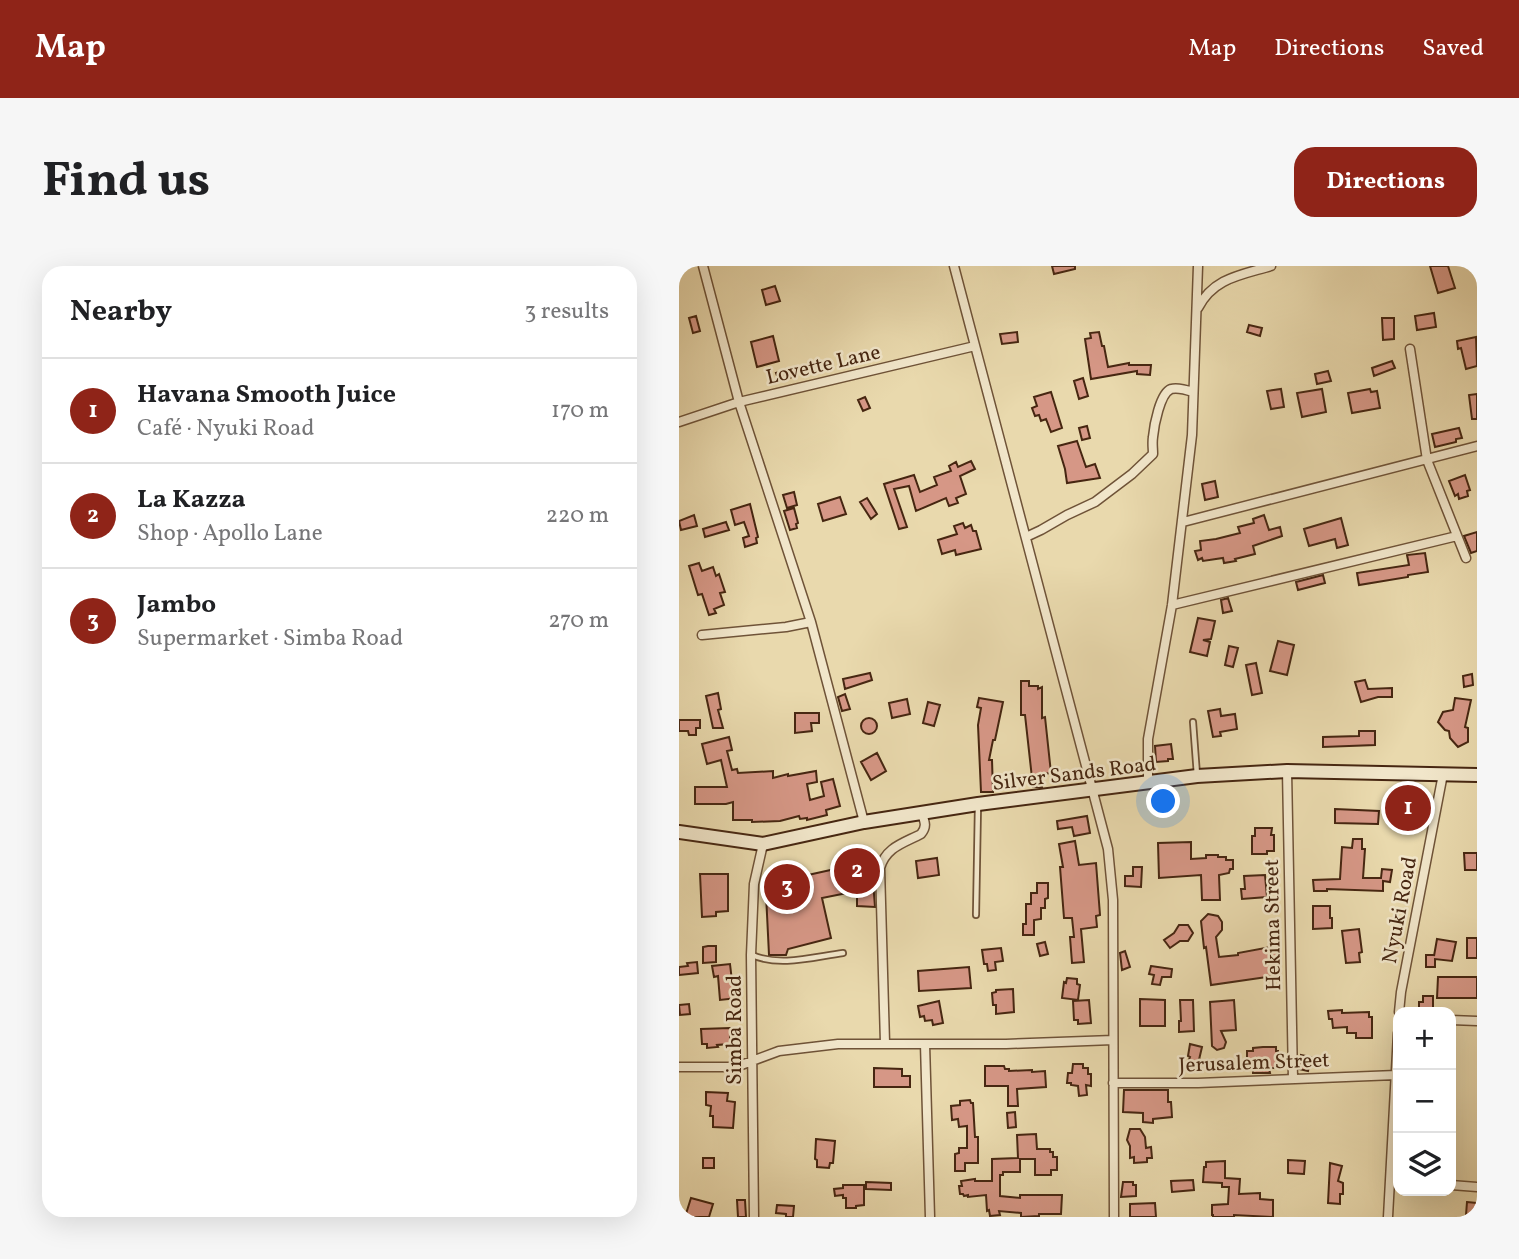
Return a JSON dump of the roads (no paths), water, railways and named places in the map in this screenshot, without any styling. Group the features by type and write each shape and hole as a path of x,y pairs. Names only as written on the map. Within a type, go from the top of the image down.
{"street":[{"path":"703,266 739,402 811,622 864,822"},
{"path":"954,266 1108,849 1113,900 1114,1217"},
{"path":"1148,783 1148,739 1172,605 1192,435 1198,266"},
{"path":"1196,312 1208,293 1226,280 1271,266"},
{"name":"Lovette Lane","path":"679,422 739,402 975,346"},
{"path":"1410,349 1427,460 1466,558"},
{"path":"1026,537 1095,502 1132,474 1153,454 1153,436 1159,406 1166,392 1171,389 1193,392"},
{"path":"1183,522 1477,446"},
{"path":"1172,605 1457,536"},
{"path":"702,635 811,622"},
{"name":"Silver Sands Road","path":"679,832 763,844 864,822 978,804 1197,776 1287,771 1477,775"},
{"name":"Hekima Street","path":"1287,771 1293,1079"},
{"name":"Nyuki Road","path":"1400,1007 1443,774"},
{"path":"885,1043 880,868 889,851 922,834 926,823 922,814"},
{"name":"Simba Road","path":"754,1217 751,955 754,884 763,844"},
{"path":"1456,1020 1477,1021"},
{"path":"679,1067 736,1067 779,1051 838,1044 1006,1044 1113,1040"},
{"path":"925,1044 930,1217"},
{"name":"Jerusalem Street","path":"1113,1083 1198,1083 1393,1075"},
{"path":"1456,1185 1477,1187"},
{"path":"1388,1217 1393,1188"}],"lane":[{"path":"1193,723 1197,776"},
{"path":"976,915 978,804"},
{"path":"751,955 778,961 843,953"}],"place":[{"name":"Havana Smooth Juice","path":"1408,808"},
{"name":"La Kazza","path":"857,871"},
{"name":"Jambo","path":"787,887"}]}
